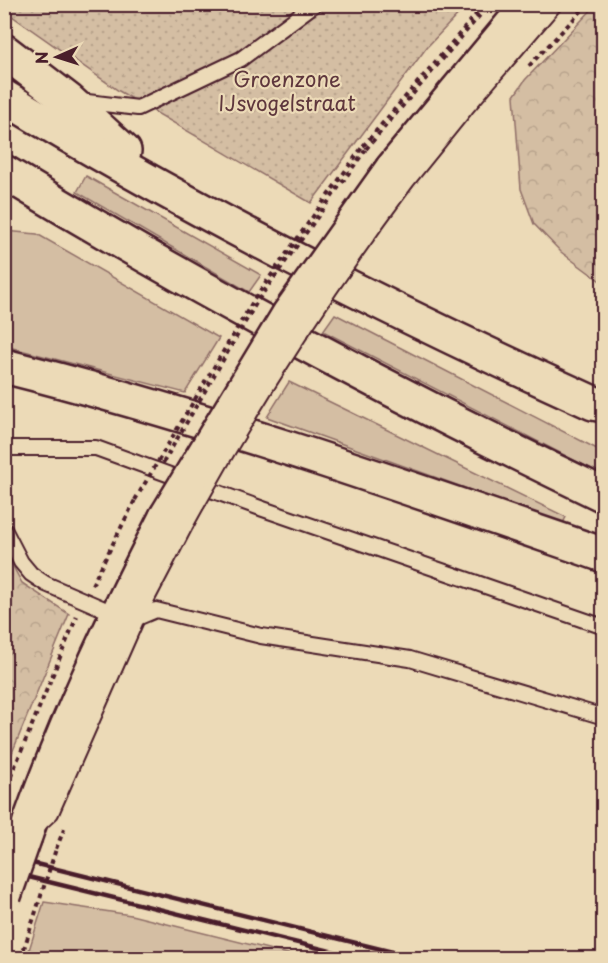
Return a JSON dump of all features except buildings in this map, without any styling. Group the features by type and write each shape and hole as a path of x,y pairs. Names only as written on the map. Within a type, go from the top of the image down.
{"main road":[{"path":"4,896 61,742 175,522 289,314 392,169 529,4"},
{"path":"4,51 68,100 165,189"},
{"path":"4,97 165,189 391,307 598,404"},
{"path":"4,172 115,238 311,347 603,495"},
{"path":"4,366 171,412 345,465 603,555"}],"lane":[{"path":"68,100 138,108 241,59 315,4"},
{"path":"175,522 354,252 466,108 555,4"},
{"path":"4,448 96,448 262,509 603,627"},
{"path":"4,529 21,562 31,574 46,584 84,601 127,616 156,610 261,636 410,659 603,717"}],"path":[{"path":"4,793 84,601 135,500 255,298 365,148 485,4"},
{"path":"365,148 490,4"},
{"path":"21,958 56,849"}],"green space":[{"name":"Groenzone IJsvogelstraat","path":"5,4 467,5 427,47 311,203 119,91 5,11"},
{"path":"597,4 604,5 603,283 561,252 534,224 521,189 514,96 525,80"},
{"path":"86,176 261,275 249,292 77,192"},
{"path":"5,231 37,234 219,338 185,393 5,346"},
{"path":"335,314 603,452 603,475 323,331"},
{"path":"289,382 566,517 563,523 267,417"},
{"path":"5,552 22,583 69,614 5,770"},
{"path":"44,902 131,915 304,958 89,958 29,950"}],"railway":[{"path":"4,856 417,958"},
{"path":"4,871 359,958"}]}
